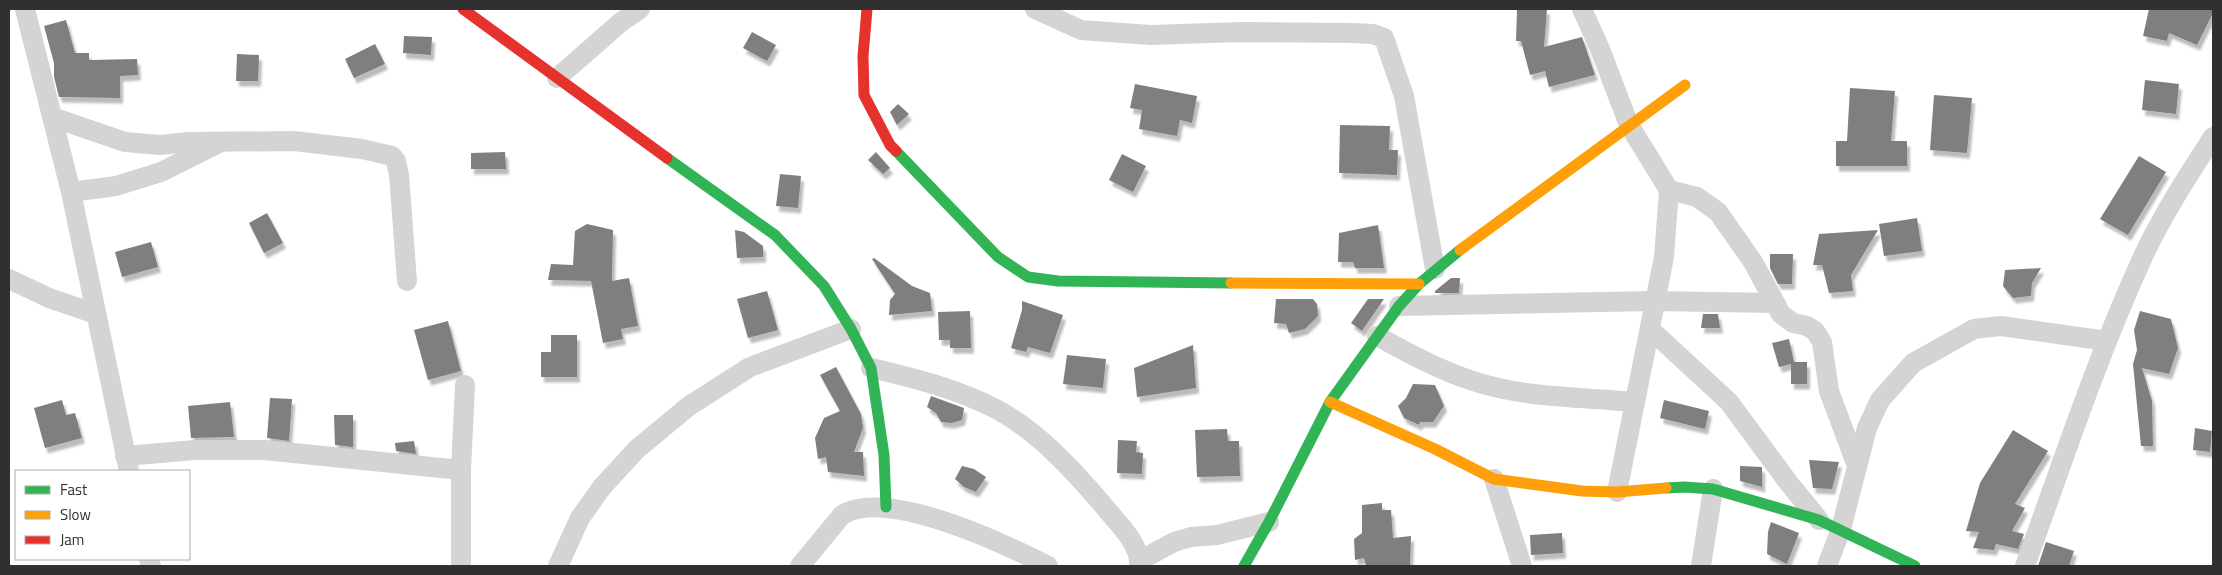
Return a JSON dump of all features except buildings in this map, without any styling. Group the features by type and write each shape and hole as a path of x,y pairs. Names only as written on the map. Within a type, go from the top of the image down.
{"street":[{"path":"24,9 71,192 127,464 195,450 264,450 461,470"},
{"path":"463,9 775,235 824,286 851,329 871,368 884,455 886,507"},
{"path":"557,78 621,22 640,9"},
{"path":"867,9 863,56 864,95 890,146 998,257 1028,277 1058,280 1156,283 1419,284"},
{"path":"1035,9 1081,30 1151,35 1240,32 1352,33 1373,34 1384,38 1404,96 1435,269"},
{"path":"1582,9 1600,49 1629,125 1670,190 1664,256 1651,330 1617,492"},
{"path":"1244,566 1269,522 1330,402 1399,306 1419,284 1435,269 1685,85"},
{"path":"52,117 125,142 160,145 294,141 362,149 392,156 396,161 399,175 407,281"},
{"path":"2025,566 2107,341 2141,260 2178,190 2213,136"},
{"path":"71,192 116,186 161,172 221,142"},
{"path":"1670,190 1697,197 1718,212 1753,262 1775,303 1786,319 1815,331 1822,342 1829,391 1857,466"},
{"path":"9,279 49,298 96,314"},
{"path":"1399,306 1656,301 1775,303"},
{"path":"1827,566 1841,529 1868,428 1880,400 1914,363 1974,329 2001,326 2107,341"},
{"path":"558,566 580,518 602,487 637,449 689,406 750,367 851,329"},
{"path":"1651,330 1729,402 1788,482 1819,520"},
{"path":"1377,336 1434,367 1475,382 1525,392 1635,402"},
{"path":"871,368 951,390 998,411 1026,430 1054,453 1092,492 1132,542 1139,564 1174,542 1269,522"},
{"path":"461,566 461,470 465,385"},
{"path":"1330,402 1435,449 1494,479 1582,491 1617,492 1684,486 1714,488 1819,520 1915,566"},
{"path":"1494,479 1522,566"},
{"path":"1701,566 1714,488"},
{"path":"800,566 842,515 850,510 862,507 886,507 954,524 1028,561 1048,566"}],"traffic: fast":[{"path":"896,151 998,257 1028,277 1058,281 1231,283"},
{"path":"667,158 775,235 824,286 851,329 871,368 884,455 886,507"},
{"path":"1244,566 1269,522 1330,402 1399,306 1419,284 1460,250"},
{"path":"1666,488 1713,489 1819,520 1915,566"}],"traffic: slow":[{"path":"1460,250 1685,85"},
{"path":"1231,283 1419,284"},
{"path":"1330,402 1435,449 1494,479 1582,491 1617,492 1666,488"}],"traffic: jam":[{"path":"463,9 667,158"},
{"path":"867,9 863,56 864,95 890,145 896,151"}]}
